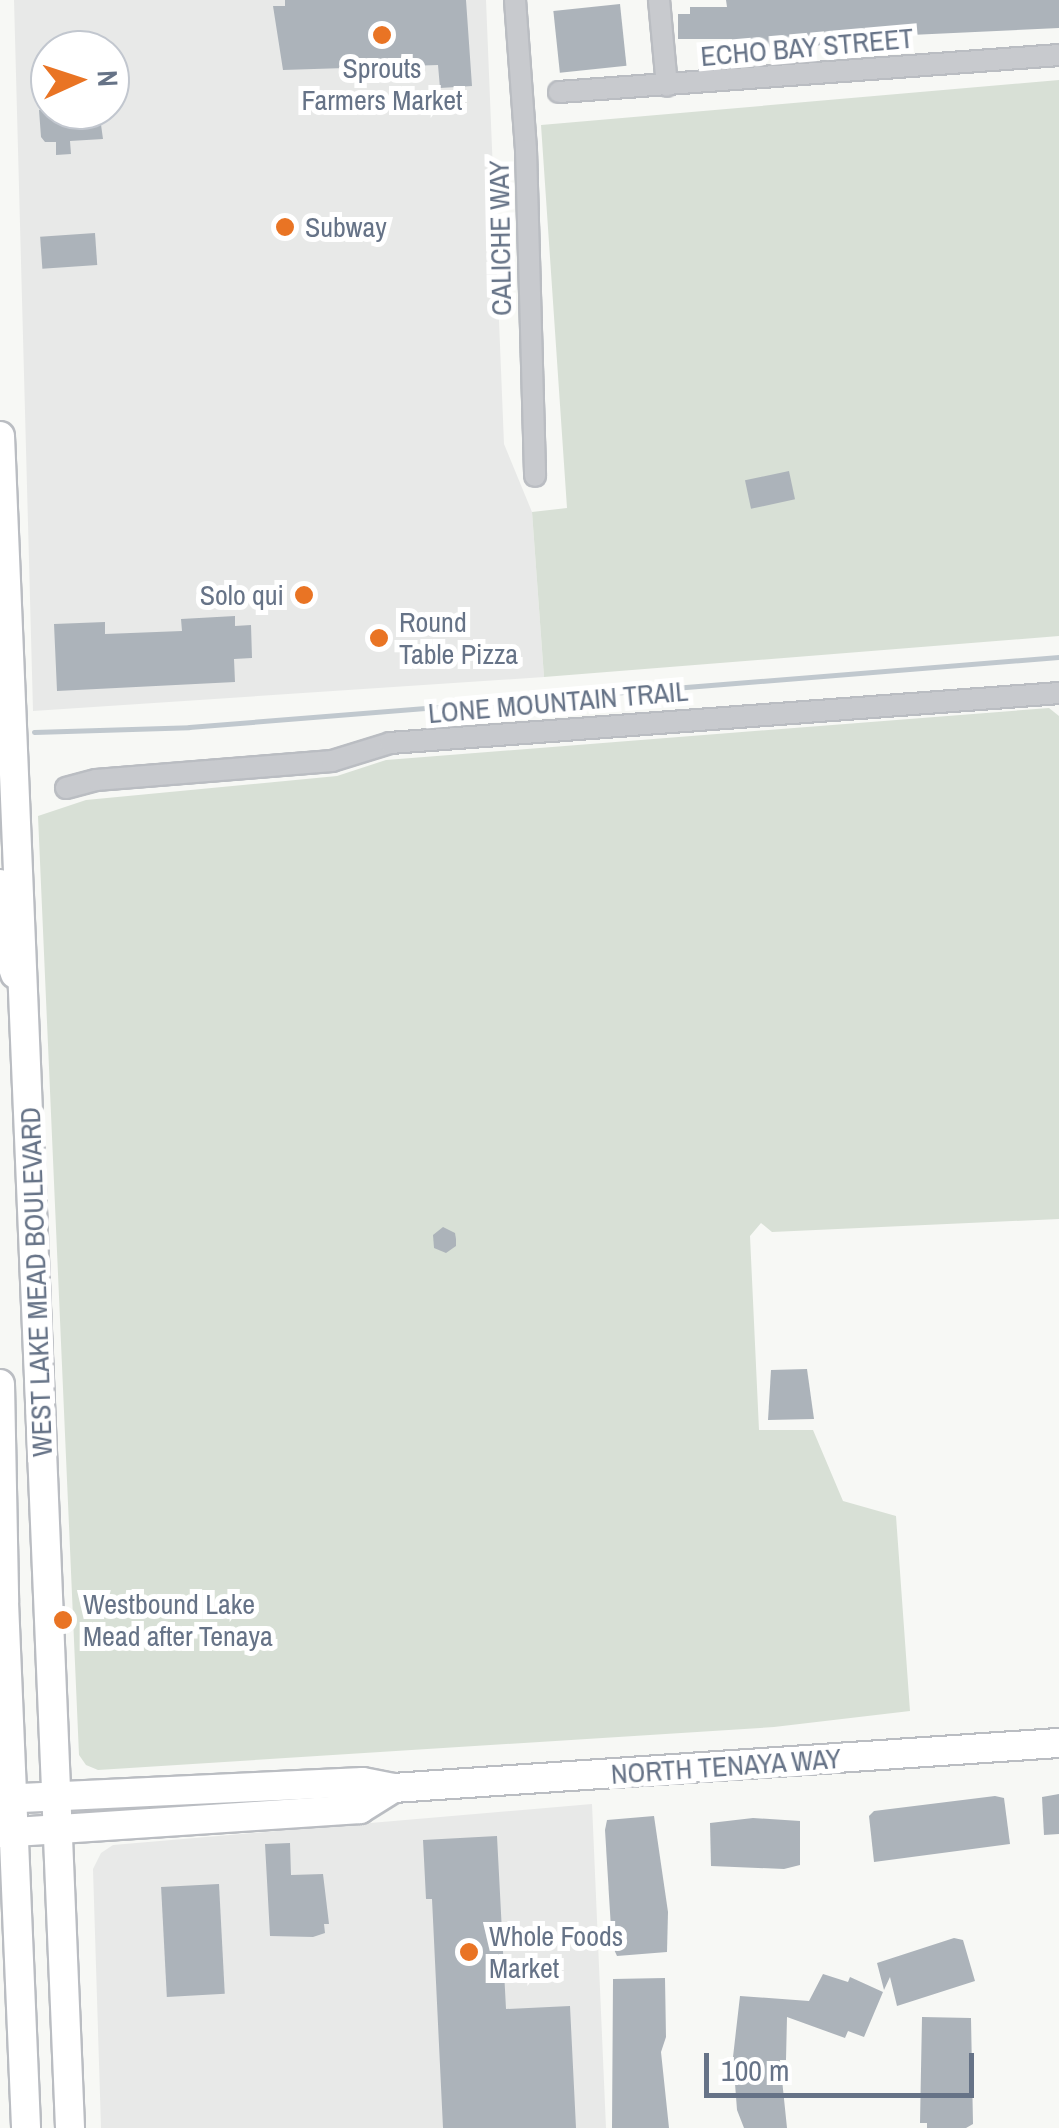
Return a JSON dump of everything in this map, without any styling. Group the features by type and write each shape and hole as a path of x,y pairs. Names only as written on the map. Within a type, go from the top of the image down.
{"main road":[{"name":"WEST LAKE MEAD BOULEVARD","path":"0,436 70,2128"},
{"path":"0,815 12,805 17,787"},
{"path":"0,884 3,939 26,1009"},
{"path":"0,1370 39,1368"},
{"name":"WEST LAKE MEAD BOULEVARD","path":"0,1384 6,1832 26,2128"},
{"name":"NORTH TENAYA WAY","path":"6,1799 363,1782 392,1788 1059,1743"},
{"name":"NORTH TENAYA WAY","path":"6,1832 360,1809 392,1788"},
{"path":"23,2046 44,2128"}],"street":[{"name":"CALICHE WAY","path":"516,0 526,150 535,476"},
{"path":"659,0 666,86"},
{"name":"ECHO BAY STREET","path":"558,92 1059,54"},
{"name":"LONE MOUNTAIN TRAIL","path":"66,788 96,780 332,761 390,744 1059,693"}],"shaded area":[{"path":"14,0 486,0 504,444 532,512 544,677 33,711"},
{"path":"1059,80 1059,636 544,677 532,512 567,508 541,125"},
{"path":"1049,708 1059,716 1059,1219 772,1232 761,1223 750,1236 759,1430 813,1430 843,1501 896,1516 910,1711 774,1727 98,1770 86,1765 79,1755 38,816 86,800 337,776 386,760"},
{"path":"592,1804 606,2128 101,2128 93,1869 101,1853 113,1845"}],"building":[{"name":"Sprouts Farmers Market","path":"285,0 466,0 472,86 440,88 438,65 283,70 273,6 285,6"},
{"path":"726,0 1059,0 1059,28 889,36 890,40 733,52 732,39 678,39 678,14 690,14 690,7 727,7"},
{"path":"620,4 626,66 560,73 553,11"},
{"path":"40,130 102,130 103,139 70,141 71,154 56,155 56,142 45,142"},
{"path":"95,233 97,265 42,269 40,237"},
{"path":"789,471 795,499 751,509 745,480"},
{"path":"235,616 235,626 251,625 252,658 234,659 235,682 57,691 54,624 105,622 105,634 182,631 181,619"},
{"path":"443,1227 455,1233 456,1239 456,1246 446,1253 434,1248 433,1235"},
{"path":"807,1369 814,1419 768,1420 771,1370"},
{"path":"1059,1794 1059,1834 1044,1835 1042,1797"},
{"path":"1004,1798 1010,1844 874,1862 869,1816 874,1811"},
{"path":"654,1816 668,1912 667,1952 617,1956 612,1945 607,1820"},
{"path":"753,1818 800,1821 800,1865 784,1869 711,1866 710,1823"},
{"name":"Whole Foods Market","path":"497,1836 506,2009 570,2006 576,2128 443,2128 432,1899 426,1899 423,1840"},
{"path":"290,1843 291,1875 323,1874 329,1924 324,1924 325,1933 313,1937 270,1936 265,1844"},
{"path":"219,1884 225,1994 167,1997 161,1887"},
{"path":"954,1938 963,1940 975,1981 897,2006 890,1977 884,1990 877,1963"},
{"path":"823,1974 848,1982 850,1977 883,1992 864,2037 848,2031 845,2038 787,2017 786,2060 780,2060 787,2128 744,2128 737,2110 733,2057 740,1996 809,2001"},
{"path":"665,1978 666,2037 661,2052 669,2128 612,2128 613,1979"},
{"path":"922,2017 971,2018 973,2124 966,2128 927,2128 927,2123 920,2123"}],"waterway":[{"path":"34,732 189,727 1059,657"}],"place":[{"name":"Sprouts Farmers Market","path":"382,35"},
{"name":"Subway","path":"285,227"},
{"name":"Solo qui","path":"304,595"},
{"name":"Round Table Pizza","path":"379,638"},
{"name":"Westbound Lake Mead after Tenaya","path":"63,1620"},
{"name":"Whole Foods Market","path":"469,1952"}]}
